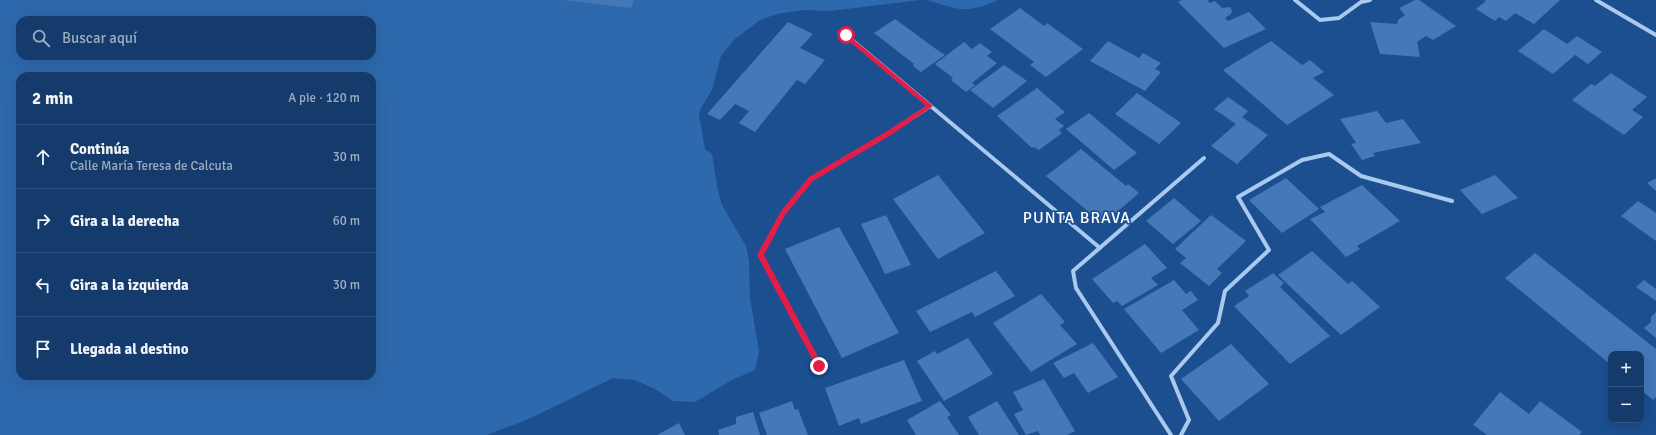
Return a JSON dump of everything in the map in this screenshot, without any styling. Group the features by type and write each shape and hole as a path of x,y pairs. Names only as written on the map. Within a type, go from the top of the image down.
{"street":[{"path":"1295,0 1320,20 1339,18 1361,2 1370,0"},
{"path":"1596,0 1656,35"},
{"path":"846,35 1100,248"},
{"path":"819,366 761,255 783,213 811,179 889,133 930,106"},
{"path":"1181,435 1190,420 1171,376 1218,322 1225,291 1269,250 1238,197 1302,160 1329,154 1360,176 1452,202"},
{"path":"1171,435 1076,288 1073,271 1204,158"}],"shaded area":[{"path":"0,0 920,0 831,11 805,10 777,14 760,20 735,39 721,56 712,90 701,108 699,115 705,149 712,154 718,191 722,205 746,246 749,262 750,298 759,351 755,370 732,380 695,402 673,401 655,389 635,380 613,378 531,418 487,435 0,435"},
{"path":"927,0 998,0 978,7 963,9"}],"building":[{"path":"563,0 634,0 631,8"},
{"path":"1182,0 1207,0 1210,3 1215,1 1222,8 1230,7 1232,11 1231,14 1225,18 1228,21 1249,12 1266,29 1224,48 1178,2"},
{"path":"1415,0 1419,0 1456,26 1433,40 1426,36 1417,42 1420,57 1380,54 1370,22 1397,24 1398,20 1405,15 1399,8"},
{"path":"1484,0 1560,0 1534,24 1515,13 1506,21 1499,17 1495,21 1476,9 1486,1"},
{"path":"1020,8 1044,26 1047,23 1083,49 1046,77 1030,65 1034,62 990,29"},
{"path":"895,19 945,55 921,72 913,66 914,64 874,33"},
{"path":"788,22 813,34 800,48 825,60 805,84 797,80 755,132 739,123 749,111 735,104 720,120 707,114"},
{"path":"1544,29 1567,44 1577,36 1602,52 1588,64 1575,55 1553,74 1518,51"},
{"path":"1108,41 1139,58 1143,53 1161,63 1155,69 1161,72 1145,91 1090,61"},
{"path":"1271,41 1302,65 1310,60 1324,72 1313,78 1334,95 1287,125 1223,70"},
{"path":"964,42 972,49 980,43 992,52 987,56 997,63 972,83 975,85 966,92 951,80 953,78 935,64"},
{"path":"1004,65 1027,81 993,108 970,90"},
{"path":"1611,73 1647,97 1632,110 1643,117 1624,135 1572,100 1591,84 1595,86"},
{"path":"1037,88 1065,112 1055,119 1064,126 1059,130 1062,133 1039,150 1034,147 1032,148 997,116"},
{"path":"1137,93 1181,123 1159,144 1115,114"},
{"path":"1228,97 1248,111 1242,117 1268,135 1237,164 1211,146 1236,124 1214,109"},
{"path":"1377,111 1386,123 1403,119 1421,143 1373,153 1375,156 1362,160 1351,144 1356,143 1340,119"},
{"path":"1089,113 1137,153 1114,170 1066,129"},
{"path":"1081,149 1126,186 1128,184 1139,193 1103,224 1046,176"},
{"path":"938,175 985,233 938,259 893,199"},
{"path":"1495,175 1518,198 1482,214 1460,190"},
{"path":"1286,178 1319,209 1282,233 1249,200"},
{"path":"1656,178 1656,191 1647,183"},
{"path":"1362,185 1400,221 1357,246 1360,249 1346,257 1310,219 1325,212 1320,207"},
{"path":"1174,198 1201,221 1173,244 1146,221"},
{"path":"1638,201 1656,213 1656,241 1621,216"},
{"path":"886,215 911,265 885,274 861,224"},
{"path":"1211,215 1246,241 1217,269 1222,273 1209,286 1180,263 1186,258 1175,249"},
{"path":"839,227 899,333 842,358 785,249"},
{"path":"1145,244 1167,268 1151,278 1158,285 1122,306 1117,301 1113,303 1092,279"},
{"path":"1312,251 1348,284 1352,281 1380,307 1341,335 1278,275"},
{"path":"1535,253 1656,349 1656,397 1653,400 1644,392 1644,351 1608,351 1608,363 1505,278"},
{"path":"996,271 1015,296 975,317 972,312 930,332 916,311"},
{"path":"1273,273 1284,283 1280,287 1330,336 1290,364 1234,306 1249,296 1245,291"},
{"path":"1174,280 1186,294 1191,291 1198,300 1182,310 1199,330 1161,353 1124,309"},
{"path":"1644,280 1656,289 1656,301 1636,287"},
{"path":"1041,294 1065,322 1060,325 1077,344 1031,372 993,323"},
{"path":"1656,312 1656,338 1644,328 1651,322 1651,317"},
{"path":"968,338 993,374 944,401 917,361 935,351 937,354"},
{"path":"1093,343 1118,377 1088,393 1074,373 1064,378 1053,363"},
{"path":"1231,344 1269,384 1219,421 1181,379"},
{"path":"904,360 922,401 861,424 859,418 839,426 825,388"},
{"path":"1044,379 1075,431 1067,435 1040,435 1038,431 1026,435 1014,414 1023,410 1013,392"},
{"path":"1500,392 1529,414 1540,401 1582,432 1579,435 1487,435 1473,425"},
{"path":"792,401 795,410 798,409 808,435 767,435 759,413"},
{"path":"940,401 951,415 947,417 959,435 916,435 907,420"},
{"path":"997,401 1019,435 979,435 968,417"},
{"path":"753,412 760,435 719,435 718,430 736,424 736,417"},
{"path":"679,423 685,435 657,435"}],"district":[{"name":"PUNTA BRAVA","path":"1077,217"}],"route":[{"path":"819,366 761,255 783,213 811,179 889,133 930,106 846,35"}]}
